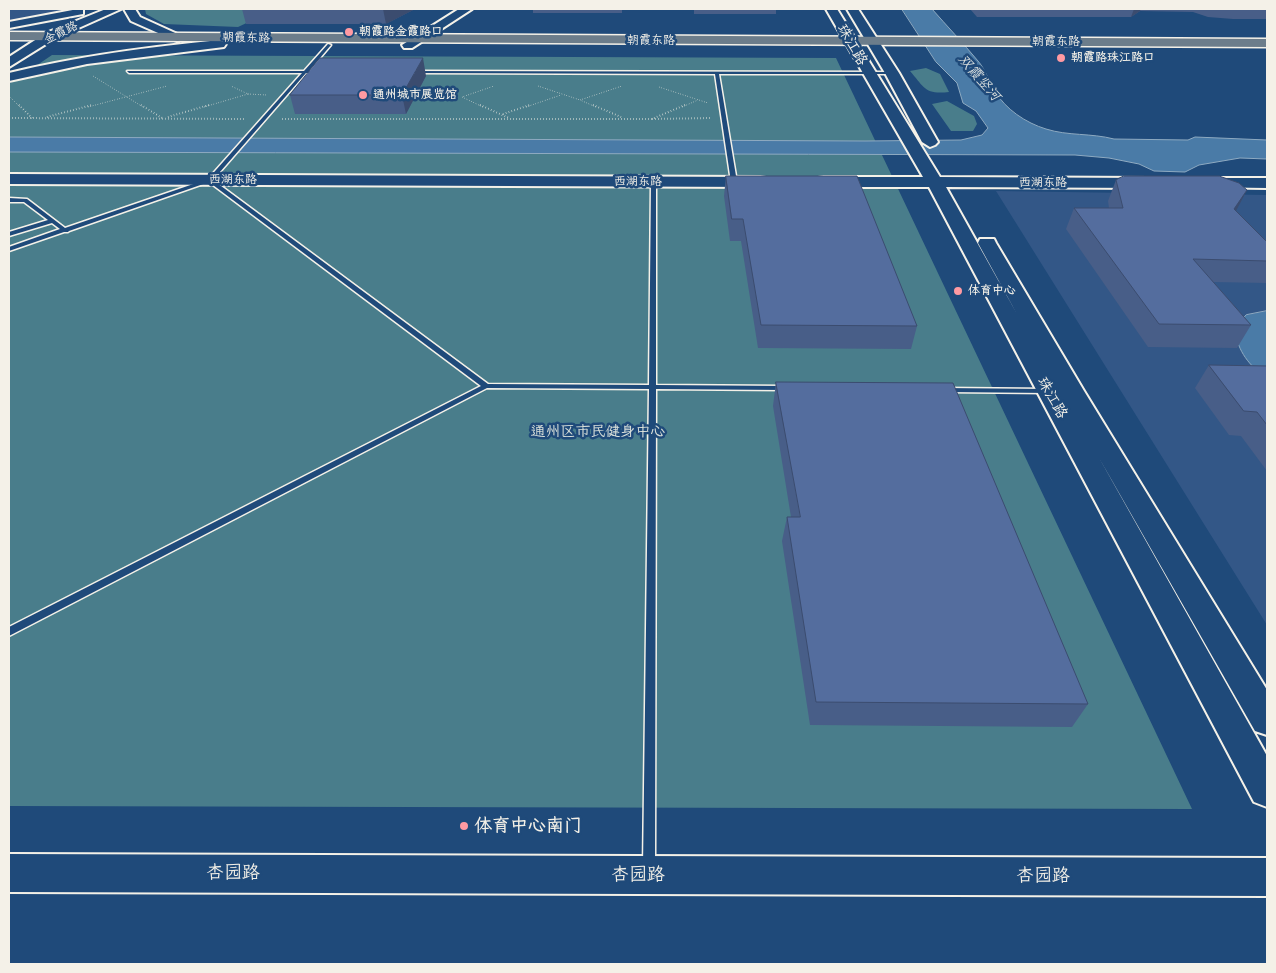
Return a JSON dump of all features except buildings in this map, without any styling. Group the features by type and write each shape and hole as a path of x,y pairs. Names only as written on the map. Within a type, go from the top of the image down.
{"main road":[{"path":"9,36 37,40"},
{"name":"朝霞东路","path":"37,40 50,36 178,37 412,42 904,45 1267,51"},
{"path":"15,44 37,40"},
{"name":"朝霞东路","path":"37,40 329,45 412,42"},
{"name":"朝霞东路","path":"984,46 1267,43"}],"street":[{"path":"9,25 92,9"},
{"name":"金霞路","path":"9,63 37,40 100,9"},
{"name":"金霞路","path":"50,36 115,9"},
{"path":"130,9 135,19 178,37"},
{"path":"412,42 466,9"},
{"name":"珠江路","path":"831,9 907,136 929,151"},
{"name":"珠江路","path":"852,9 892,73 1048,391 1267,790"},
{"name":"金霞路","path":"9,52 15,44"},
{"path":"9,77 58,65 101,58 220,44"},
{"name":"西湖东路","path":"9,180 772,182"},
{"name":"西湖东路","path":"811,182 1169,184"},
{"name":"珠江路","path":"945,183 1072,391 1267,720"},
{"path":"1189,184 1267,184"},
{"name":"杏园路","path":"9,872 1267,877"}],"lane":[{"path":"9,249 210,180 329,45"},
{"path":"129,72 324,72"},
{"path":"403,72 892,73"},
{"path":"717,73 734,182"},
{"path":"210,180 486,386"},
{"path":"649,875 654,182"},
{"path":"9,200 26,201 66,231"},
{"path":"9,206 26,201"},
{"path":"9,234 52,221"},
{"path":"9,632 486,386 791,388"},
{"path":"939,390 1048,391"}],"path":[{"path":"91,75 163,118 248,94 211,75 223,72"},
{"path":"639,73 639,80"},
{"path":"580,100 639,80 712,104 723,103"},
{"path":"41,118 173,85"},
{"path":"498,85 462,96 511,119"},
{"path":"535,85 580,100 624,119"},
{"path":"502,115 562,94"},
{"path":"9,96 33,118"},
{"path":"652,119 698,100"},
{"path":"9,118 724,118"}],"shaded area":[{"path":"9,9 72,9 9,21"},
{"path":"996,191 1267,195 1267,625"}],"green space":[{"path":"145,9 245,9 270,12 238,27 164,24 146,14"},
{"name":"通州区市民健身中心","path":"52,55 836,58 1192,809 9,806 9,84"},
{"path":"926,68 940,74 949,92 941,93 926,89 910,71"},
{"path":"947,101 974,116 977,124 973,131 951,131 932,104"}],"water":[{"name":"双霞竖河","path":"902,9 932,9 980,64 1004,104 1017,115 1038,126 1063,133 1114,139 1188,140 1195,137 1267,140 1267,159 1240,158 1199,165 1185,172 1154,171 1139,164 1109,158 1075,155 9,152 9,137 865,141 961,140 982,135 988,128 976,111 963,103 957,83 936,62"},
{"path":"1267,311 1267,379 1245,357 1234,329 1246,315"}],"place":[{"name":"朝霞路金霞路口","path":"349,32"},
{"name":"朝霞路珠江路口","path":"1061,58"},
{"name":"通州城市展览馆","path":"363,95"},
{"name":"体育中心","path":"958,291"},
{"name":"体育中心南门","path":"464,826"}]}
